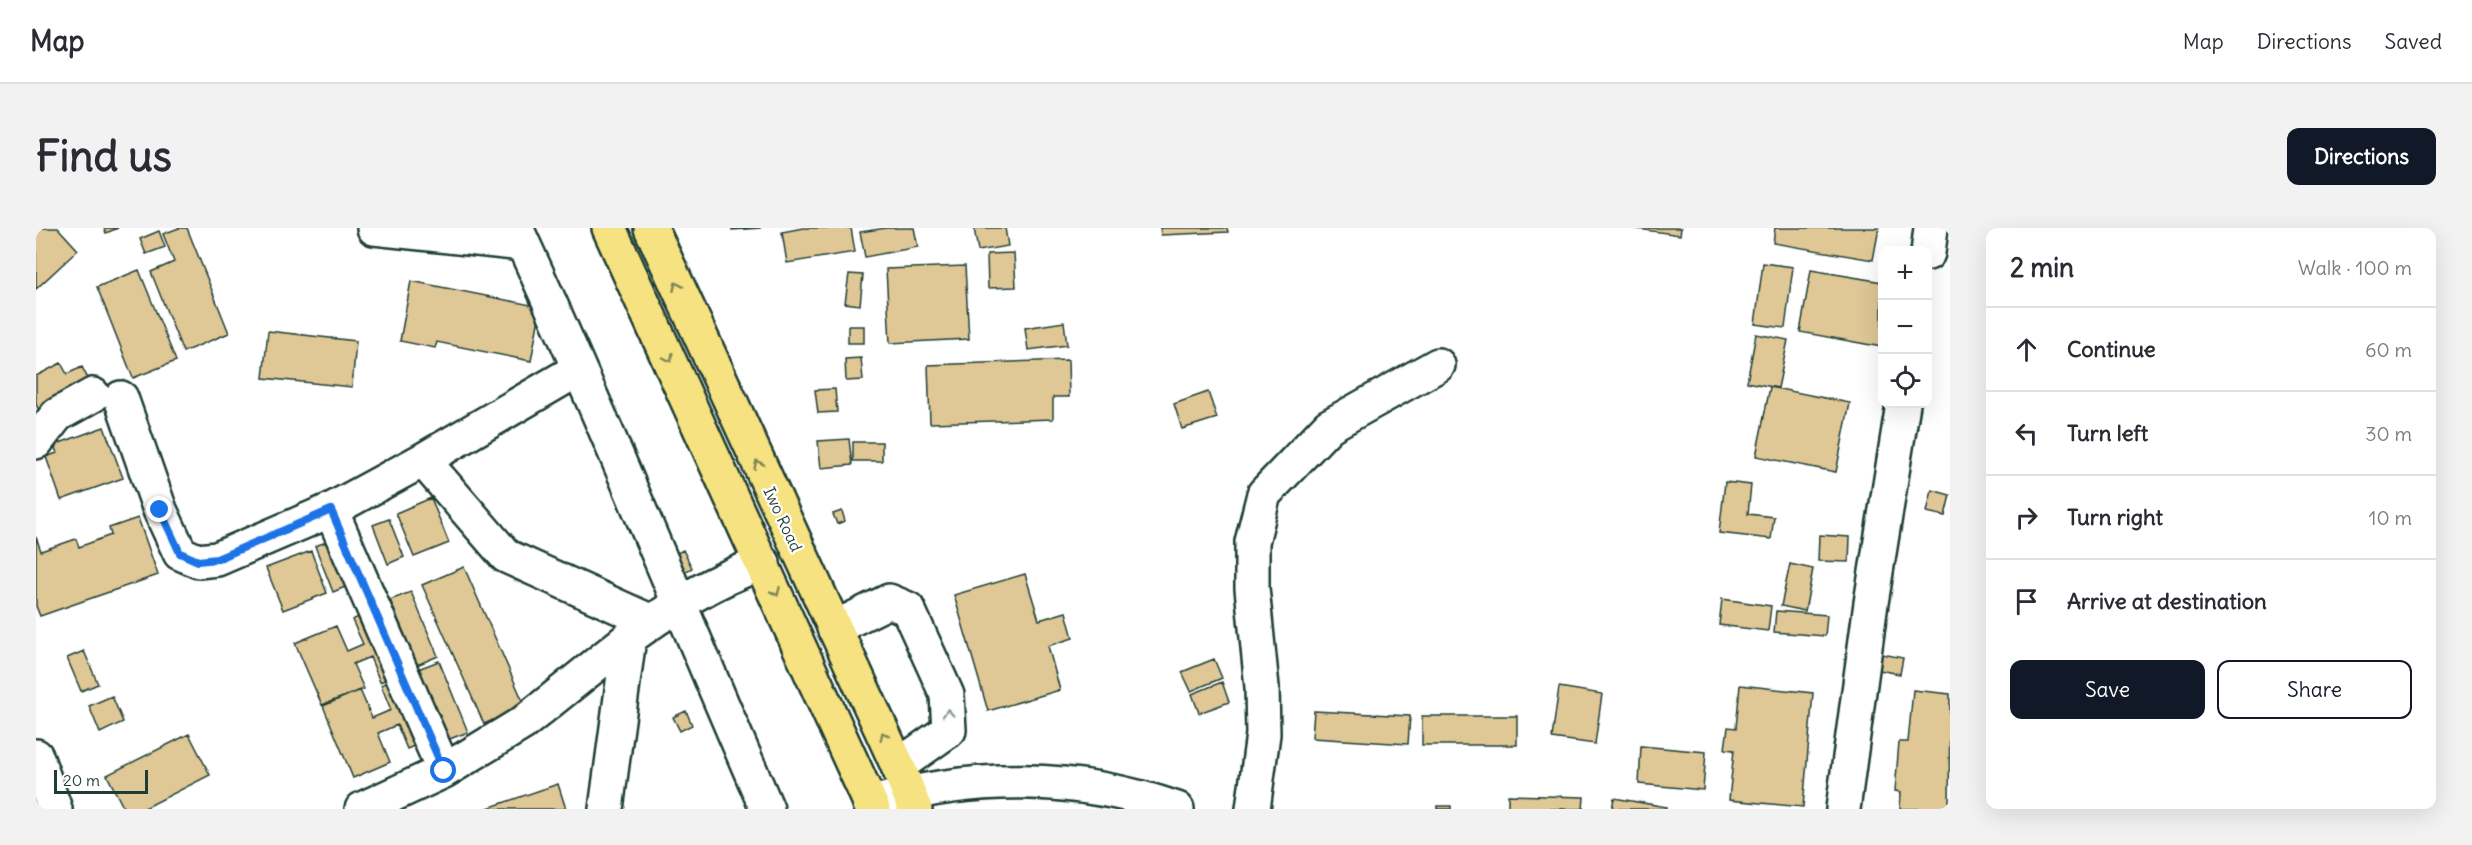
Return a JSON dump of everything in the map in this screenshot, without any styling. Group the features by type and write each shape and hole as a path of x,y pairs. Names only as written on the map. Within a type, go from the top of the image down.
{"highway":[{"path":"609,228 763,562 872,807"},
{"name":"Iwo Road","path":"651,228 907,789"},
{"path":"763,562 795,546"}],"street":[{"path":"374,228 520,236 579,369 653,621 767,809"},
{"path":"1929,246 1931,228"},
{"path":"1252,809 1263,734 1262,687 1252,588 1252,543 1264,494 1329,426 1438,365"},
{"path":"36,442 57,415 107,397 180,553 198,561 217,559 331,510 423,460 579,369"},
{"path":"1842,809 1902,408"},
{"path":"423,460 506,556 653,621"},
{"path":"331,510 444,771"},
{"path":"362,809 444,771 523,723 653,621 730,574 763,562"},
{"path":"834,628 889,601 908,609 947,695 949,730 907,789"},
{"path":"606,809 653,621"},
{"path":"36,756 55,809"},
{"path":"872,807 907,789 1036,780 1138,796 1177,809"}],"building":[{"path":"36,228 58,228 78,250 36,289"},
{"path":"104,228 118,228 106,233"},
{"path":"179,228 187,228 229,333 183,352 151,272 174,262 163,234"},
{"path":"732,228 761,228 732,230"},
{"path":"803,228 851,228 855,252 787,263 782,232"},
{"path":"886,228 914,228 918,247 865,257 860,232"},
{"path":"974,228 1005,228 1008,246 978,251"},
{"path":"1160,228 1227,228 1228,232 1161,235"},
{"path":"1631,228 1681,228 1680,235"},
{"path":"1775,228 1879,228 1873,260 1773,243"},
{"path":"159,231 165,247 146,254 140,239"},
{"path":"1014,253 1016,287 988,288 987,254"},
{"path":"1763,263 1793,267 1785,328 1755,324"},
{"path":"965,266 969,339 890,343 886,269"},
{"path":"139,270 176,361 133,378 97,287"},
{"path":"1811,270 1878,281 1878,346 1800,332"},
{"path":"849,274 863,275 860,305 845,303"},
{"path":"411,281 541,307 531,361 437,342 435,348 400,341"},
{"path":"1064,322 1067,345 1028,350 1025,328"},
{"path":"848,326 864,326 864,343 848,343"},
{"path":"268,331 356,341 352,387 263,378"},
{"path":"1756,334 1788,340 1778,388 1747,382"},
{"path":"861,358 863,380 846,381 845,359"},
{"path":"1068,360 1069,397 1053,397 1053,419 930,423 928,365"},
{"path":"61,363 67,374 82,367 92,387 40,413 36,404 36,376"},
{"path":"1770,387 1850,403 1836,472 1756,456"},
{"path":"835,389 837,412 818,413 815,390"},
{"path":"1208,392 1217,418 1182,429 1174,404"},
{"path":"104,427 123,478 61,500 46,457 57,453 54,445"},
{"path":"849,439 852,465 821,468 818,441"},
{"path":"853,442 882,442 882,461 853,461"},
{"path":"1725,482 1751,485 1748,514 1774,517 1771,539 1719,533"},
{"path":"1932,490 1950,495 1945,516 1927,512"},
{"path":"431,498 449,543 414,557 396,513"},
{"path":"842,511 845,521 837,524 833,514"},
{"path":"138,518 158,575 40,616 36,606 36,537 41,551 76,539 79,547 111,535 109,528"},
{"path":"389,519 404,557 388,564 373,525"},
{"path":"1819,535 1850,537 1849,562 1818,561"},
{"path":"332,540 350,585 333,592 315,546"},
{"path":"683,550 692,568 677,576 668,558"},
{"path":"311,551 327,593 283,610 266,568"},
{"path":"1790,564 1813,569 1805,611 1781,606"},
{"path":"464,567 525,706 484,724 422,585"},
{"path":"1025,574 1039,620 1066,612 1073,638 1048,646 1060,690 988,711 954,595"},
{"path":"411,592 438,656 417,665 390,600"},
{"path":"1722,599 1771,606 1768,631 1719,625"},
{"path":"1776,611 1827,615 1825,636 1774,632"},
{"path":"365,614 392,677 380,682 370,657 353,664 364,689 322,705 295,643 336,626 347,651 363,644 352,620"},
{"path":"84,651 98,684 81,691 67,658"},
{"path":"1877,653 1903,658 1900,674 1874,669"},
{"path":"1214,659 1222,678 1191,691 1182,672"},
{"path":"439,661 468,732 447,740 418,669"},
{"path":"396,679 423,742 407,749 397,725 378,733 390,762 353,778 323,706 360,690 372,718 391,710 381,685"},
{"path":"1222,682 1229,702 1199,713 1192,694"},
{"path":"1740,685 1813,693 1803,807 1729,800 1734,750 1725,749 1728,727 1736,728"},
{"path":"1559,687 1602,694 1595,744 1552,738"},
{"path":"1913,690 1950,694 1949,809 1900,809 1901,792 1895,791 1899,742 1908,742"},
{"path":"112,696 123,722 100,733 89,706"},
{"path":"686,711 692,725 680,731 673,717"},
{"path":"1314,711 1410,716 1408,744 1312,738"},
{"path":"1422,716 1517,716 1517,745 1422,745"},
{"path":"189,734 210,775 143,809 124,809 107,775"},
{"path":"1641,746 1706,752 1703,790 1639,784"},
{"path":"558,784 566,809 485,809"},
{"path":"1508,795 1584,797 1583,809 1508,809"},
{"path":"1614,798 1666,807 1666,809 1612,809"},
{"path":"1437,806 1451,806 1451,809 1437,809"}],"route":[{"path":"160,510 180,553 198,561 217,559 331,510 444,771"}]}
